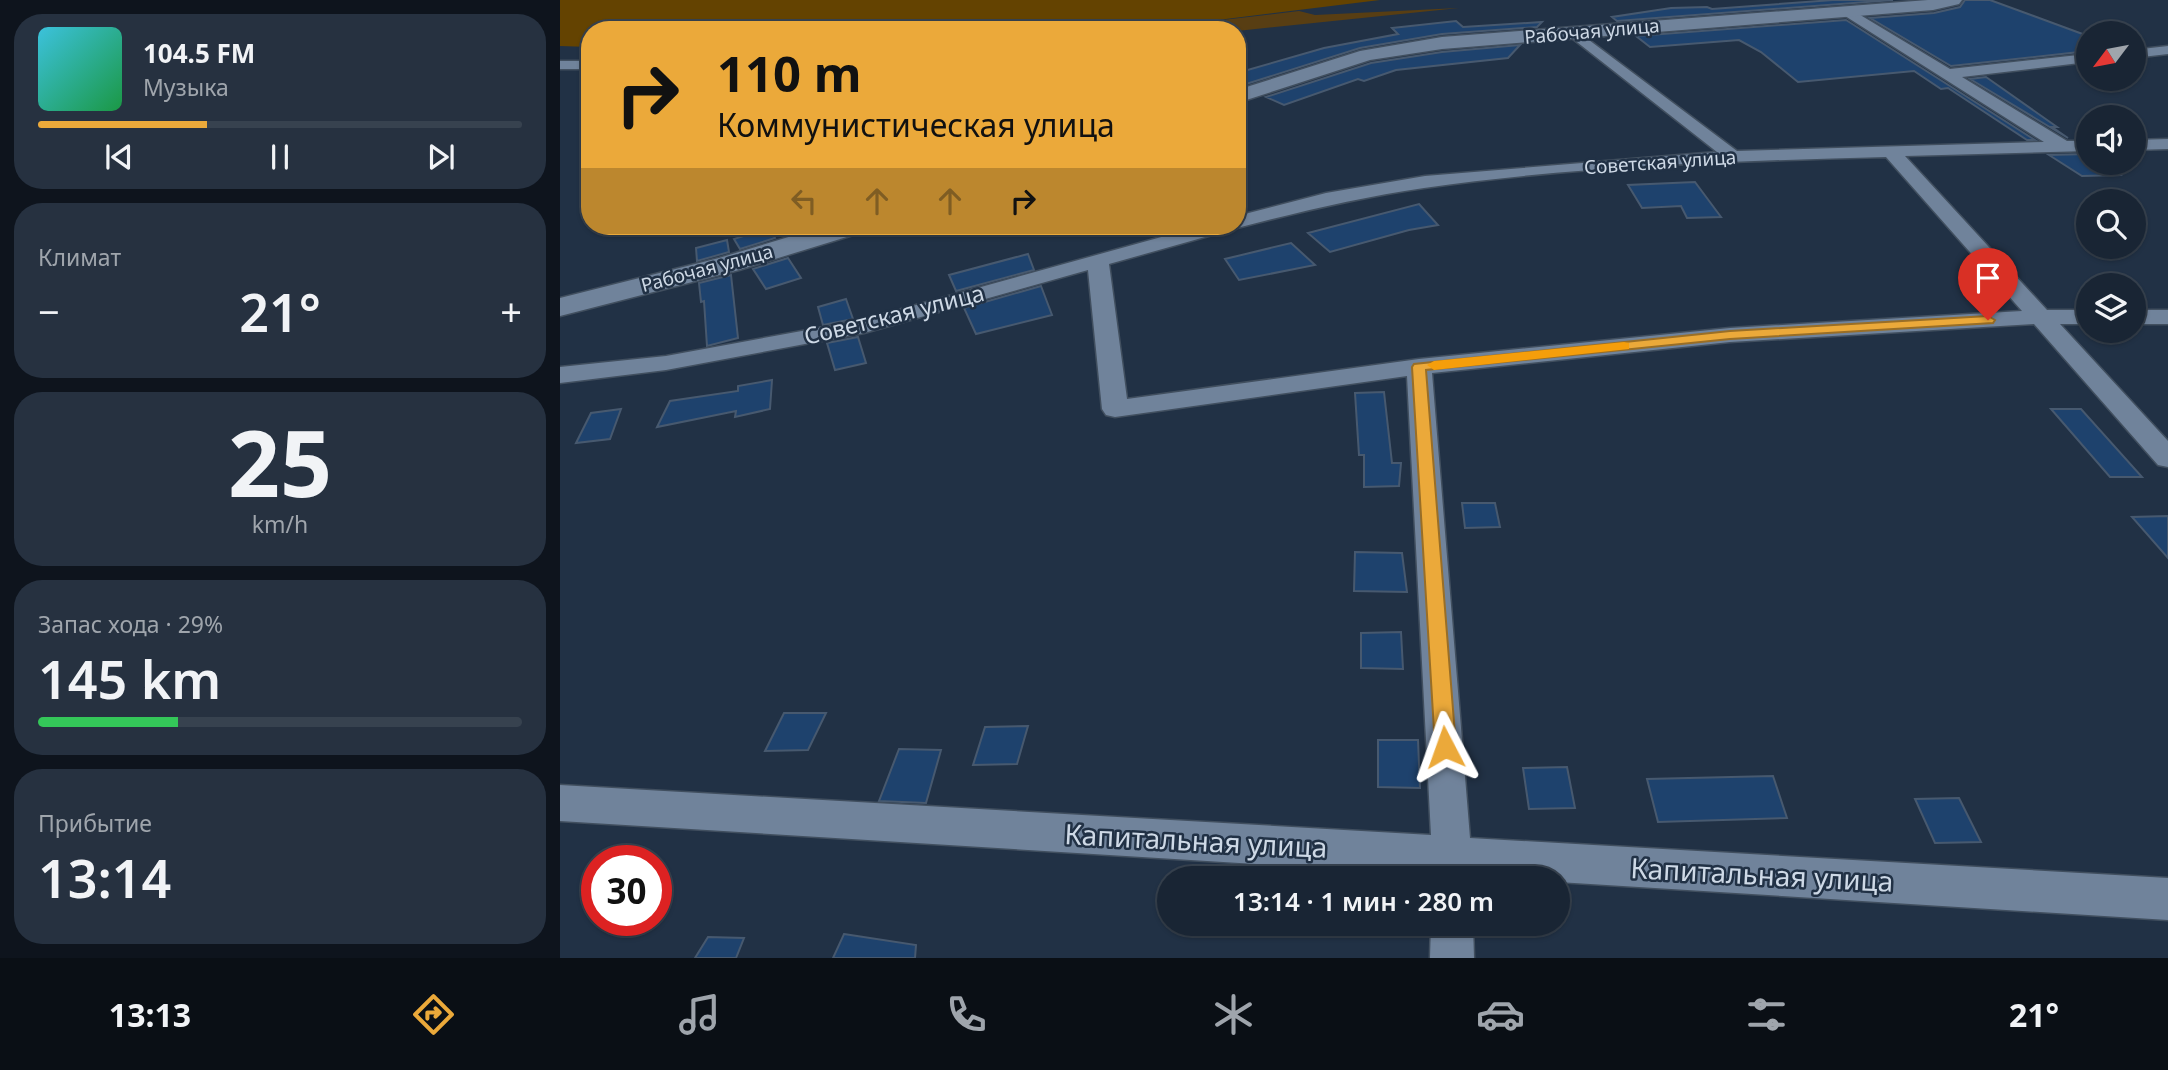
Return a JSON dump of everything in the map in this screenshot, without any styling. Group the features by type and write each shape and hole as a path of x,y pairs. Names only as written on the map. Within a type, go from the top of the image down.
{"main road":[{"name":"Рабочая улица","path":"1246,94 1367,55 1442,43 1933,5 1953,0"},
{"name":"Рабочая улица","path":"560,307 729,264 824,235"}],"street":[{"path":"1847,11 2062,146"},
{"path":"1573,32 1733,156"},
{"path":"2146,53 2168,50"},
{"path":"1946,74 2076,59"},
{"path":"560,65 581,65"},
{"path":"2146,145 2168,144"},
{"name":"Советская улица","path":"1246,220 1326,199 1425,182 1733,156 2076,146"},
{"path":"1889,151 2168,458"},
{"name":"Советская улица","path":"560,375 666,363 864,326 1190,235"},
{"path":"1098,260 1115,409 1419,367 1730,335 2076,317"},
{"path":"2146,317 2168,317"},
{"path":"1419,367 1453,866"},
{"name":"Капитальная улица","path":"560,803 1439,866"},
{"name":"Капитальная улица","path":"1570,872 2168,899"},
{"path":"1452,936 1452,958"}],"shaded area":[{"path":"560,0 1380,0 1210,21 581,21 581,47 560,46"},
{"path":"1459,8 1246,30 1246,21 1214,21 1299,11 1315,15"}],"building":[{"path":"1833,0 1893,0 1617,21 1612,17 1671,8 1712,9"},
{"path":"1965,0 1990,0 2076,32 2076,52 1951,66 1870,18 1934,13 1960,7"},
{"path":"1846,20 2035,140 2027,140 1948,88 1941,89 1914,71 1798,82 1761,52 1739,40 1650,47 1636,36"},
{"path":"1456,21 1463,27 1542,22 1537,27 1442,34 1360,48 1246,84 1246,70 1324,48 1398,34 1392,28"},
{"path":"1520,45 1508,58 1396,70 1364,81 1358,79 1284,105 1266,97 1371,63 1442,52"},
{"path":"1986,77 2057,127 2052,127 2068,138 1970,79"},
{"path":"2076,154 2076,172 2049,155"},
{"path":"1695,182 1721,217 1687,218 1681,206 1642,208 1628,185"},
{"path":"1419,204 1438,225 1409,230 1330,252 1308,233"},
{"path":"747,235 773,235 775,238 740,249 734,239"},
{"path":"727,240 729,252 697,261 696,248"},
{"path":"1291,243 1315,265 1239,280 1225,259"},
{"path":"1028,254 1034,270 956,291 949,275"},
{"path":"788,258 801,278 766,289 753,269"},
{"path":"731,275 738,338 707,346 704,301 701,302 699,283"},
{"path":"1041,286 1052,315 976,334 964,308"},
{"path":"846,299 853,319 823,325 818,307"},
{"path":"858,337 866,363 835,370 827,343"},
{"path":"772,380 770,409 735,417 736,411 657,427 670,401 738,391 738,386"},
{"path":"1384,392 1392,463 1401,463 1399,486 1364,487 1364,455 1359,455 1355,393"},
{"path":"621,409 610,439 576,443 591,413"},
{"path":"2051,409 2081,409 2142,477 2110,477"},
{"path":"1462,503 1495,503 1500,527 1465,528"},
{"path":"2168,516 2168,558 2132,517"},
{"path":"1355,552 1402,553 1407,592 1354,591"},
{"path":"1401,632 1403,669 1361,668 1361,633"},
{"path":"784,713 826,713 808,750 765,751"},
{"path":"1028,726 1017,764 973,765 985,727"},
{"path":"1378,740 1418,740 1420,788 1378,787"},
{"path":"899,749 941,750 926,803 879,801"},
{"path":"1567,767 1575,808 1529,809 1523,768"},
{"path":"1773,776 1787,818 1658,822 1647,779"},
{"path":"1959,798 1981,842 1935,843 1915,799"},
{"path":"844,934 916,945 915,958 833,958"},
{"path":"708,937 744,938 736,958 695,958"}],"slow traffic":[{"path":"1434,365 1624,346"}],"route":[{"path":"1445,747 1419,367 1730,335 1988,320"}]}
